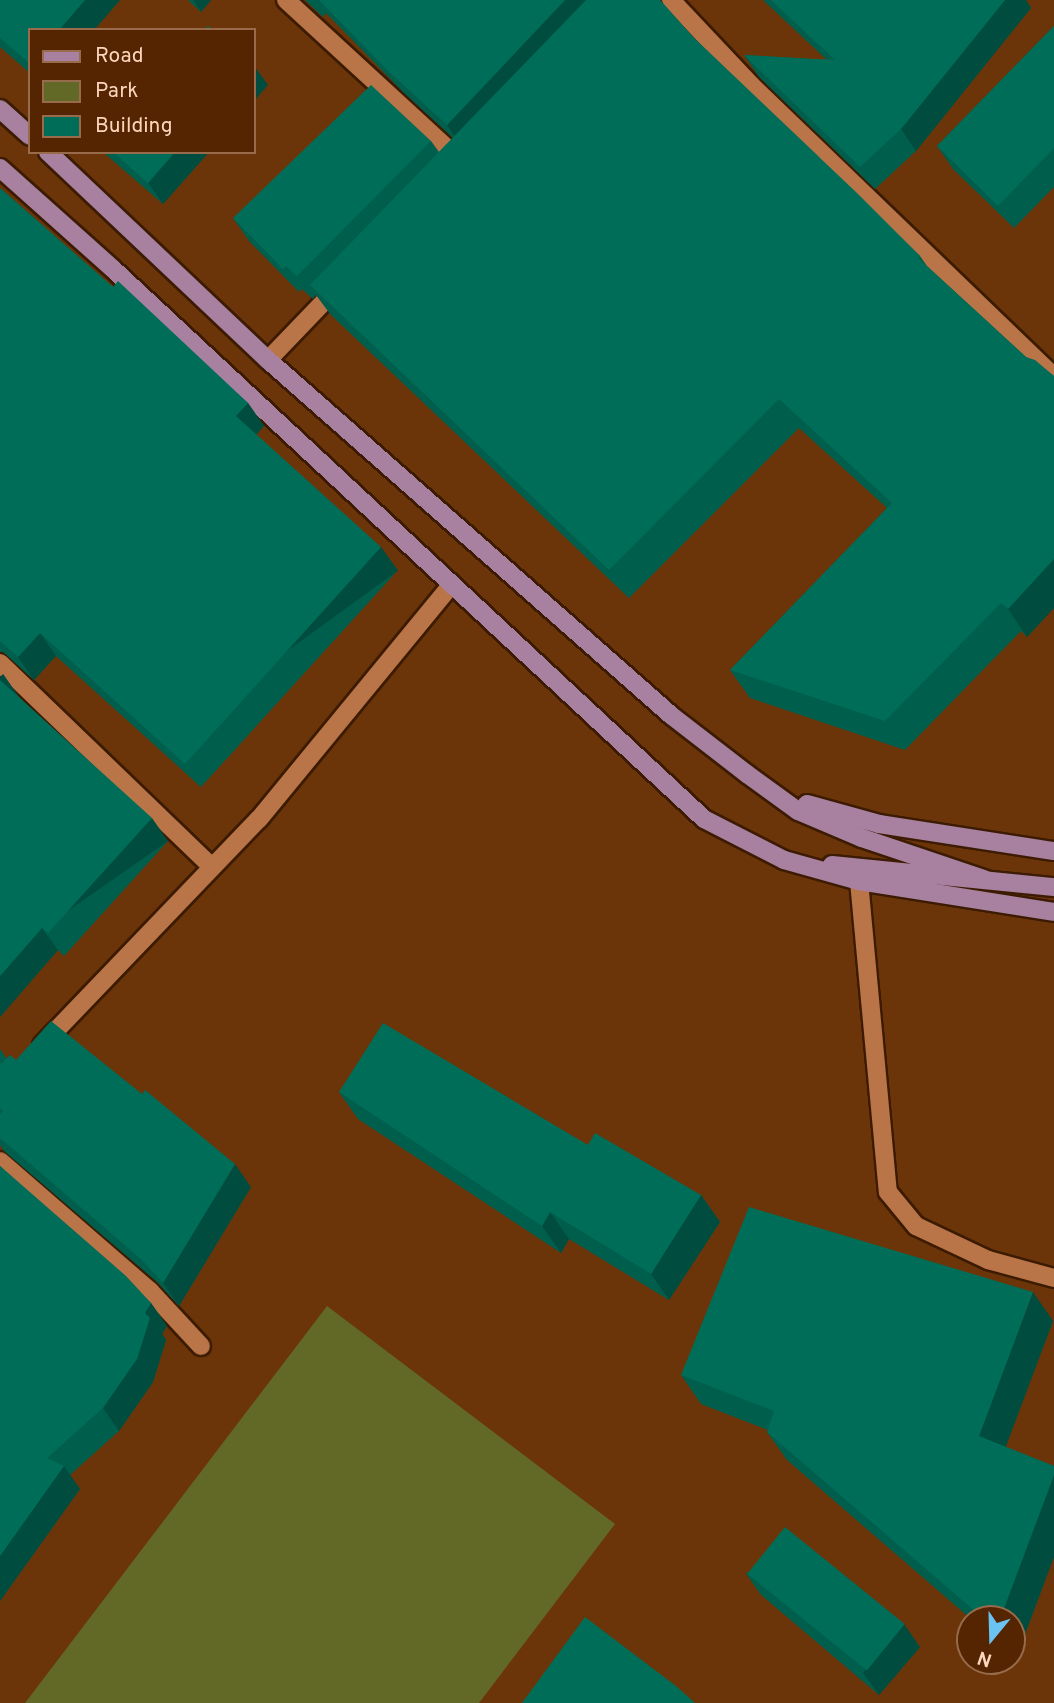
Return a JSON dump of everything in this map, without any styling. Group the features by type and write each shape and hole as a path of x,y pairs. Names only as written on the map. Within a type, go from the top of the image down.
{"main road":[{"path":"0,108 28,134"},
{"path":"50,154 268,360 672,716 798,811 862,838 984,878"},
{"path":"0,168 113,269 704,818 783,860 859,881 1054,912"},
{"path":"747,774 811,806 878,824 1054,851"},
{"path":"783,860 1054,887"}],"street":[{"path":"286,0 462,163"},
{"path":"671,0 751,85 1054,377"},
{"path":"268,360 347,278"},
{"path":"29,1059 259,819 451,585"},
{"path":"0,663 212,867"},
{"path":"859,881 888,1192 916,1226 988,1260 1054,1278"},
{"path":"0,1161 150,1291 201,1346"}],"shaded area":[{"path":"0,0 1054,0 1054,1703 0,1703"}],"green space":[{"path":"327,1306 615,1524 479,1703 25,1703"}],"building":[{"path":"0,0 85,0 61,28 28,28 28,62 0,38"},
{"path":"319,0 565,0 447,125 387,70"},
{"path":"586,0 660,0 693,37 920,256 918,258 1026,357 1035,360 1054,376 1054,559 1008,609 1001,603 885,721 730,670 892,503 779,399 609,570 310,285"},
{"path":"771,0 1005,0 901,129 860,167 744,55 835,60"},
{"path":"1054,26 1054,148 998,206 937,146"},
{"path":"371,85 431,141 297,276 286,266 283,269 233,218"},
{"path":"115,154 173,154 148,183"},
{"path":"0,188 113,287 118,281 248,403 236,416 381,547 185,764 40,633 18,657 0,641"},
{"path":"0,680 152,818 48,933 42,928 0,976"},
{"path":"51,1021 142,1094 145,1090 235,1164 163,1283 141,1259 0,1138 0,1114 3,1111 0,1108 0,1065 10,1055 16,1060"},
{"path":"383,1023 588,1145 595,1133 701,1195 651,1274 550,1212 542,1226 339,1092"},
{"path":"0,1166 126,1276 151,1303 145,1313 150,1318 137,1359 103,1408 47,1458 64,1466 0,1556"},
{"path":"749,1207 1033,1292 979,1436 1054,1466 1054,1475 1005,1605 968,1605 767,1432 774,1411 681,1375"},
{"path":"785,1527 905,1624 867,1671 747,1574"},
{"path":"585,1617 676,1686 695,1703 522,1703"}]}
